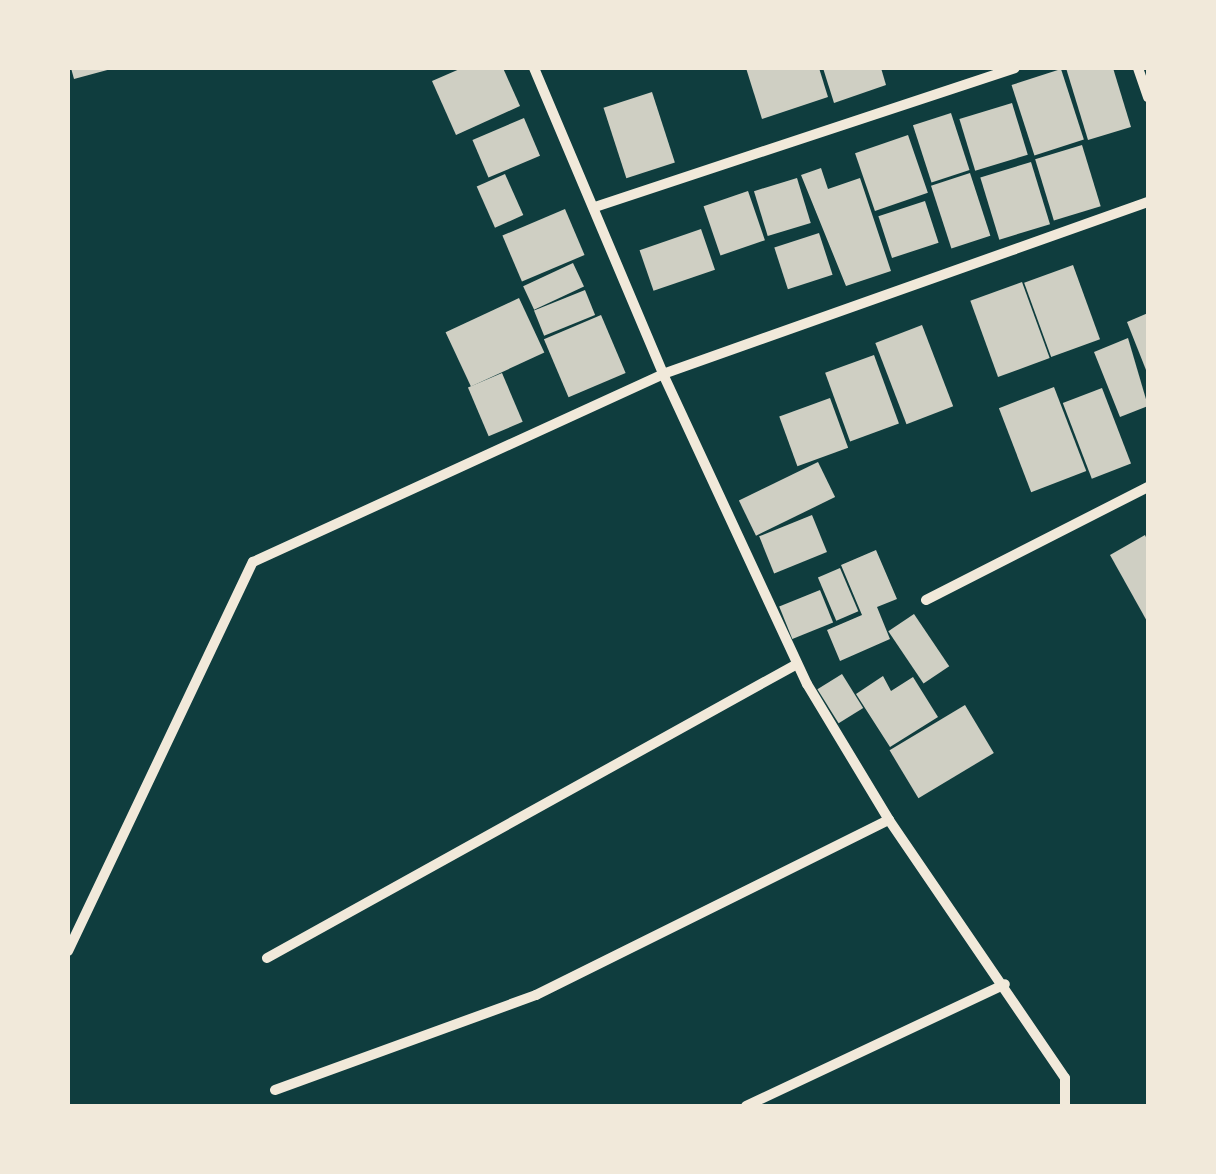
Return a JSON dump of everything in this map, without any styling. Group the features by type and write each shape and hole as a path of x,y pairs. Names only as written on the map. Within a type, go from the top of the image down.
{"street":[{"path":"534,68 596,207 663,374 797,664 889,820 1006,984 1065,1078 1064,1106"},
{"path":"596,207 1015,68"},
{"path":"1138,68 1148,96"},
{"path":"68,951 253,562 663,374 1148,202"},
{"path":"926,600 1148,487"},
{"path":"267,958 797,664"},
{"path":"276,1090 536,995 889,820"},
{"path":"746,1106 1006,984"}],"building":[{"path":"71,68 111,68 111,69 74,79"},
{"path":"462,68 503,68 520,106 456,135 432,81"},
{"path":"746,68 819,68 828,97 762,119"},
{"path":"823,68 881,68 886,85 834,103"},
{"path":"1066,68 1113,68 1131,127 1088,140"},
{"path":"1061,69 1084,139 1034,155 1012,85"},
{"path":"652,92 675,162 626,178 603,108"},
{"path":"1012,103 1028,155 975,171 959,119"},
{"path":"951,113 970,170 931,182 913,125"},
{"path":"524,118 540,156 488,178 472,140"},
{"path":"908,135 928,193 875,211 855,153"},
{"path":"1082,145 1101,206 1054,221 1035,159"},
{"path":"1031,162 1050,224 999,240 980,177"},
{"path":"821,168 828,189 860,178 891,271 846,286 801,175"},
{"path":"970,173 990,236 951,248 931,186"},
{"path":"505,174 523,215 495,228 477,187"},
{"path":"797,178 811,223 768,236 754,191"},
{"path":"748,191 765,240 720,255 704,206"},
{"path":"925,201 939,243 892,258 878,216"},
{"path":"565,209 585,255 522,282 502,236"},
{"path":"701,229 715,270 654,291 640,250"},
{"path":"819,233 833,275 788,289 774,248"},
{"path":"573,263 584,287 534,310 523,286"},
{"path":"1073,265 1100,339 1051,357 1024,283"},
{"path":"1022,282 1050,358 998,377 970,301"},
{"path":"585,290 595,315 544,336 534,311"},
{"path":"519,298 544,352 471,387 446,332"},
{"path":"1148,313 1148,375 1127,322"},
{"path":"601,315 626,373 569,397 544,339"},
{"path":"922,325 953,406 906,424 875,343"},
{"path":"1128,338 1148,406 1120,417 1094,352"},
{"path":"874,355 899,424 850,441 825,373"},
{"path":"502,373 523,422 489,436 468,387"},
{"path":"1054,387 1086,471 1031,492 999,408"},
{"path":"1102,388 1131,464 1092,479 1063,403"},
{"path":"830,398 848,448 797,466 779,416"},
{"path":"818,462 835,497 756,536 739,501"},
{"path":"812,515 827,552 774,573 759,536"},
{"path":"1145,535 1148,542 1148,623 1110,555"},
{"path":"876,550 897,599 877,607 890,639 840,661 827,630 862,615 841,565"},
{"path":"840,568 858,611 836,621 818,577"},
{"path":"820,590 833,622 792,639 779,606"},
{"path":"914,614 949,666 924,684 888,631"},
{"path":"842,674 863,708 839,723 817,689"},
{"path":"883,676 891,691 913,677 938,717 890,747 856,694"},
{"path":"965,705 994,753 918,798 890,750"}]}
